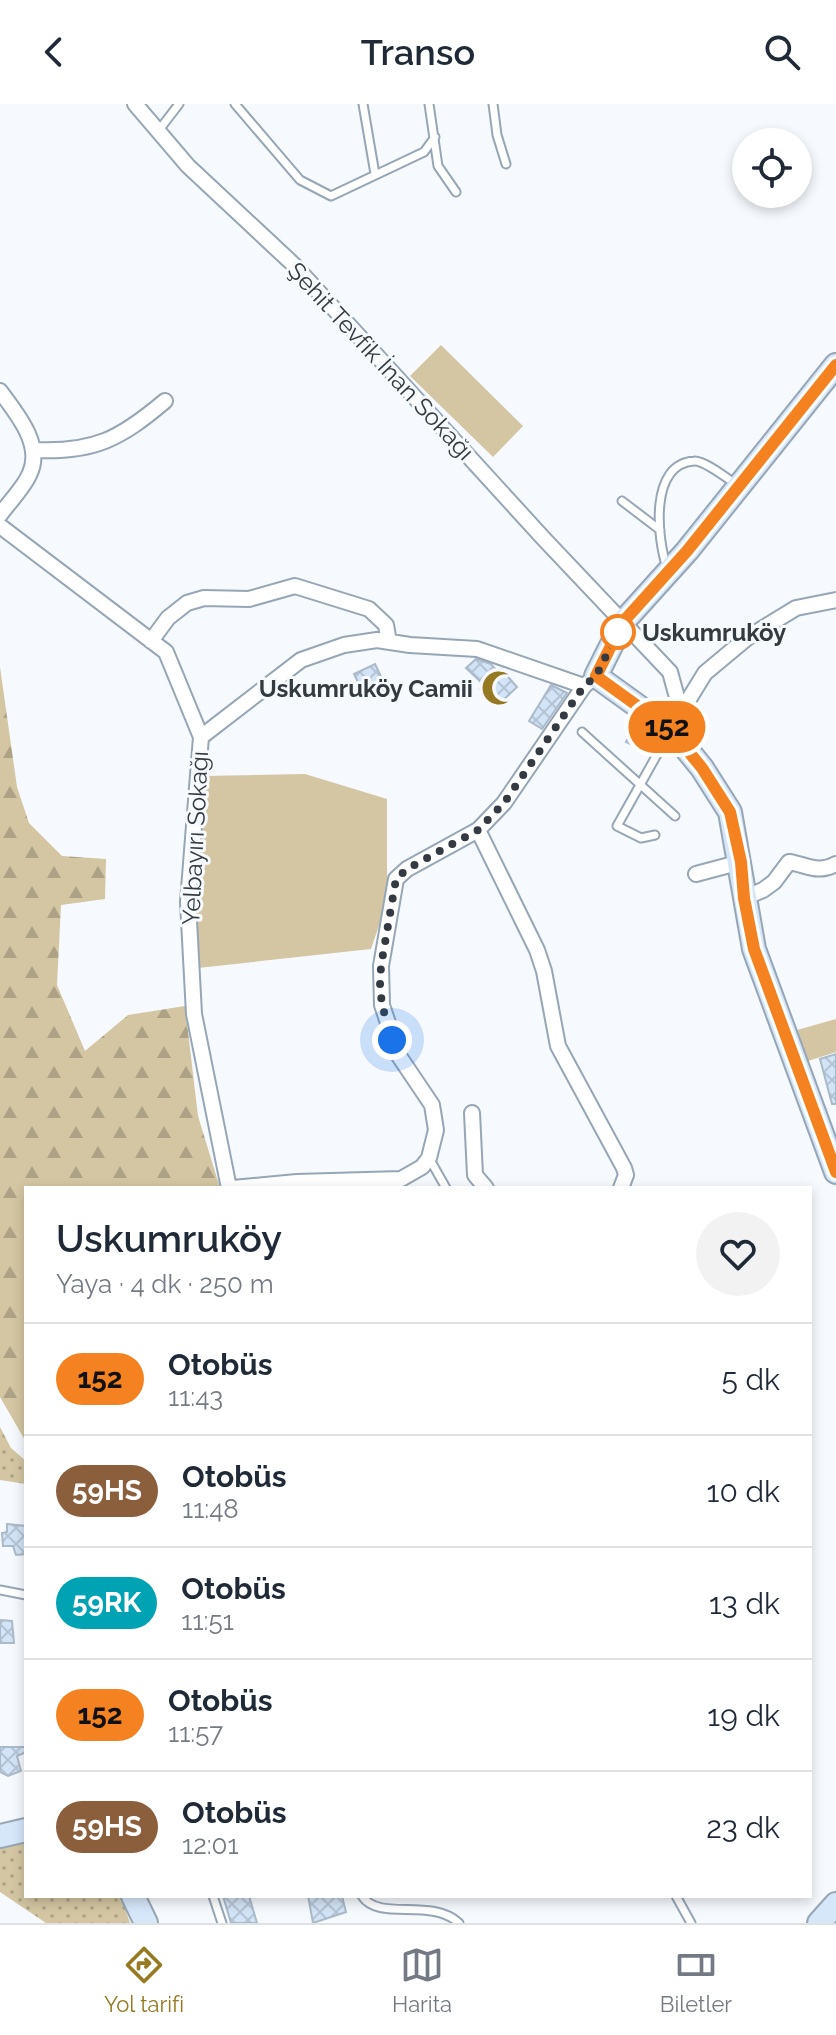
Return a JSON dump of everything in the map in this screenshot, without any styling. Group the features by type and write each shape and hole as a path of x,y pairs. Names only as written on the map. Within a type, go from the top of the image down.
{"street":[{"name":"Şehit Tevfik İnan Sokağı","path":"135,104 188,166 294,265 670,672 676,721"},
{"path":"276,1186 401,1179 422,1167 429,1158 434,1143 435,1117 428,1095 399,1056 382,1005 381,966 396,879 407,869 478,830 504,803 590,681 623,622 668,572 836,365"},
{"path":"0,391 22,421 33,450 31,472 0,515"},
{"path":"33,450 68,452 102,443 139,423 165,401"},
{"name":"Yelbayırı Sokağı","path":"0,526 166,652 201,737 188,902 194,1014 231,1186"},
{"path":"151,641 168,618 187,603 204,598 249,599 295,586 369,609 386,625 389,642"},
{"path":"676,721 705,673 747,638 796,608 836,600"},
{"path":"201,737 301,660 344,645 377,640 477,649 590,681 676,721 730,812 754,949 836,1172"},
{"path":"478,830 537,950 558,1046 565,1064 624,1168 626,1175 622,1186"},
{"path":"696,874 741,862"},
{"path":"744,898 774,882 789,862 813,870 825,870 836,864"},
{"path":"472,1113 475,1175 484,1186"},
{"path":"0,1836 24,1830"},
{"path":"134,1898 146,1923"},
{"path":"819,1923 836,1904"}],"lane":[{"path":"159,130 179,104"},
{"path":"235,104 300,180 331,196 424,152 435,137"},
{"path":"363,104 375,174"},
{"path":"429,104 438,166 456,192"},
{"path":"493,104 497,135 506,164"},
{"path":"668,572 661,549 660,530 663,484 667,474 692,461 701,462 739,486"},
{"path":"622,501 660,530"},
{"path":"655,835 641,838 617,826 676,721"},
{"path":"582,732 675,816"},
{"path":"429,1158 445,1186"},
{"path":"0,1590 24,1595"},
{"path":"214,1898 222,1923"},
{"path":"363,1898 382,1909 443,1912 459,1923"},
{"path":"677,1898 691,1923"}],"green space":[{"path":"441,345 523,426 493,457 410,376"},
{"path":"0,667 17,787 29,823 62,856 106,859 105,899 61,905 57,985 85,1051 128,1015 185,1006 198,1116 219,1186 24,1186 24,1439 0,1397"},
{"path":"305,774 387,799 387,902 371,949 198,968 197,876 203,776"},
{"path":"836,1019 836,1052 808,1061 797,1030"},
{"path":"0,1427 11,1448 24,1459 24,1484 0,1480"},
{"path":"24,1837 24,1898 122,1898 130,1923 46,1923 0,1892 0,1842"}],"building":[{"name":"Uskumruköy Camii","path":"476,659 491,664 498,672 501,669 517,687 497,706 480,689 484,685 466,668"},
{"path":"375,664 387,689 366,699 354,674"},
{"path":"551,685 567,693 542,729 529,721"},
{"path":"636,724 654,735 646,751 626,742"},
{"path":"836,1054 836,1104 832,1104 820,1059"},
{"path":"7,1524 24,1526 24,1554 16,1555 13,1546 3,1546 2,1533 7,1532"},
{"path":"0,1620 12,1621 14,1643 0,1643"},
{"path":"0,1747 24,1747 24,1753 17,1756 21,1771 8,1776 0,1772"},
{"path":"224,1898 250,1898 257,1923 231,1923"},
{"path":"308,1898 342,1898 346,1912 313,1923"}],"bus line":[{"name":"152","path":"836,365 687,551 623,622 596,676 671,730 702,768 730,812 754,949 836,1172"}],"place":[{"name":"Uskumruköy","path":"618,632"},
{"name":"Uskumruköy Camii","path":"499,688"}],"route":[{"path":"392,1040 386,1024 380,985 396,879 407,869 454,846 478,830 504,803 584,686 596,676 618,632"}]}
